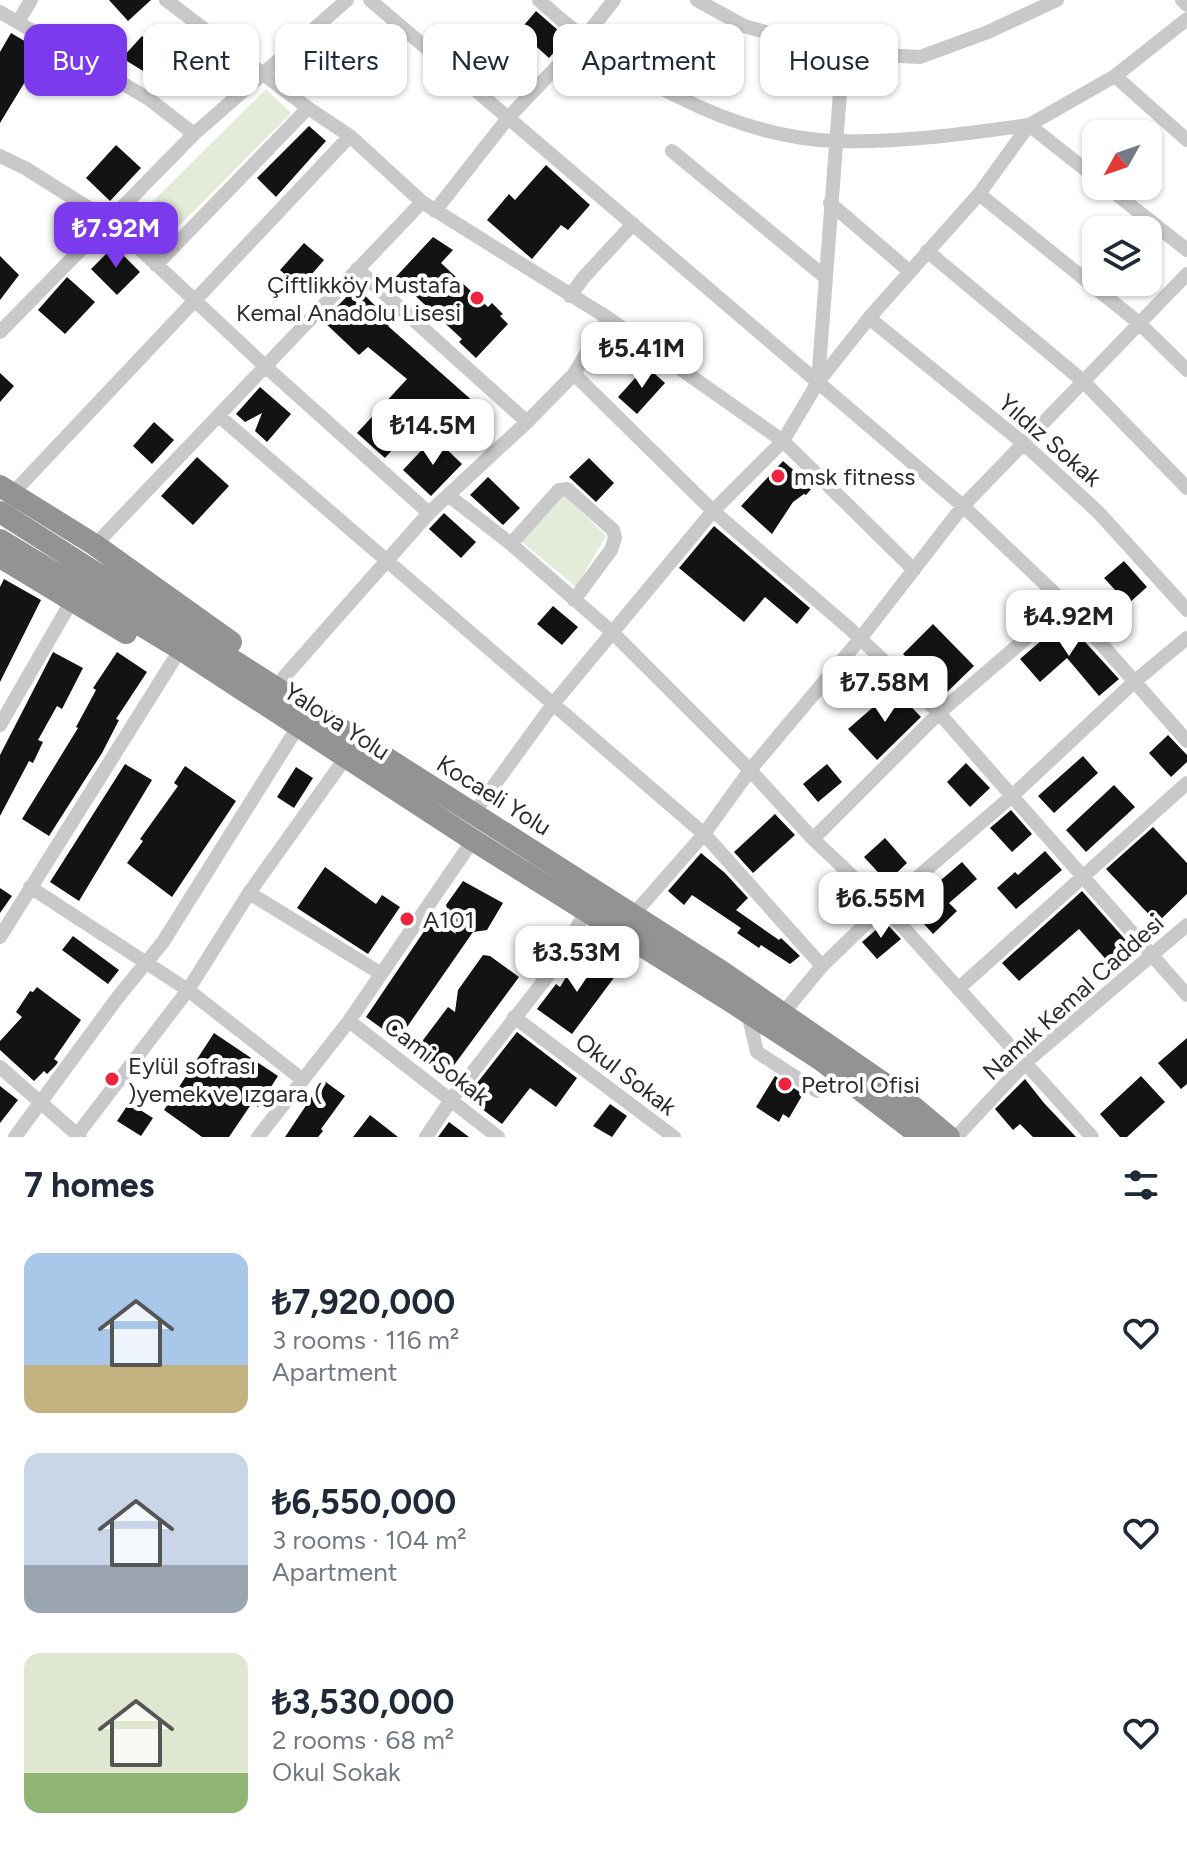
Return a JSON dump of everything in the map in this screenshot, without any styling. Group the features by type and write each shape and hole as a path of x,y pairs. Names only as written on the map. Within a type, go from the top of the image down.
{"highway":[{"path":"4,498 95,545 313,697 379,753"},
{"name":"Kocaeli̇ Yolu","path":"4,498 379,753 783,1013 892,1089 949,1137"},
{"name":"Yalova Yolu","path":"0,540 177,647 473,840 748,1013 853,1083 909,1133"},
{"path":"0,557 173,661 245,693"}],"street":[{"path":"18,22 31,0"},
{"path":"0,332 194,134 347,0"},
{"path":"370,0 963,506 1066,604 1187,741"},
{"path":"539,0 567,24"},
{"path":"595,24 614,0"},
{"path":"697,0 744,26 760,30"},
{"path":"898,56 920,57 988,32 1057,0"},
{"path":"1182,0 1187,5"},
{"path":"173,2 308,108 350,136 429,207 608,318 783,441 914,570"},
{"path":"0,12 149,99 194,134"},
{"path":"679,96 703,109 785,135 835,141 965,134 1029,125 1115,76 1187,19"},
{"path":"95,545 357,269 429,207 553,71"},
{"path":"1115,76 1187,140"},
{"path":"818,382 839,96"},
{"path":"156,265 308,108"},
{"path":"1029,125 1082,167"},
{"path":"474,813 553,704 713,511 783,441 818,382 909,271 979,194 1029,125"},
{"path":"4,498 195,302 350,136"},
{"path":"672,151 825,277"},
{"path":"0,156 25,168 111,222 429,513"},
{"path":"979,194 1139,323 1187,370"},
{"path":"1124,200 1187,250"},
{"path":"830,203 909,271"},
{"path":"570,296 633,224"},
{"path":"927,251 1083,381 1187,488"},
{"path":"357,269 527,422"},
{"path":"633,915 704,834 750,770 860,639 963,506 1187,274"},
{"path":"284,677 429,513 574,374 608,318"},
{"name":"Yıldız Sokak","path":"869,318 1022,442 1099,513 1187,610"},
{"path":"574,374 713,511 860,639 939,713 1187,995"},
{"path":"219,416 704,834 822,966"},
{"path":"511,544 559,490 567,489 613,530 615,538 611,550 574,600"},
{"path":"448,495 511,544 613,633 750,770 813,839 884,906 1092,1137"},
{"path":"0,725 71,602"},
{"path":"813,839 939,713 1066,604"},
{"path":"783,1013 822,966 884,906 1012,796 1134,682 1187,638"},
{"path":"0,937 173,661"},
{"path":"15,1137 118,997 163,942 299,725"},
{"path":"0,1067 79,1136 188,990 249,893 346,757"},
{"path":"958,989 1187,783"},
{"path":"258,1137 349,1021 473,840"},
{"path":"30,887 188,990 303,1080"},
{"path":"249,893 380,973"},
{"path":"426,1137 550,973 587,910"},
{"name":"Namık Kemal Caddesi","path":"956,1137 1025,1063 1187,925"},
{"name":"Okul Sokak","path":"514,1017 674,1137"},
{"name":"Cami Sokak","path":"349,1021 498,1137"}],"green space":[{"path":"266,89 291,113 159,246 133,221"},
{"path":"564,494 606,536 576,587 522,542"}],"building":[{"path":"109,0 151,0 128,21"},
{"path":"536,11 553,26 553,54 549,58 537,47 537,24 525,24"},
{"path":"11,33 24,41 24,83 0,123 0,52"},
{"path":"143,37 143,71 127,61 127,52"},
{"path":"309,126 326,141 276,197 257,178"},
{"path":"116,145 141,168 110,201 86,178"},
{"path":"546,165 590,205 568,230 561,225 532,259 487,220 509,194 515,200"},
{"path":"433,237 453,250 441,263 488,307 492,303 508,324 476,358 459,342 462,339 410,291 405,296 393,280"},
{"path":"304,243 324,260 300,288 280,270"},
{"path":"114,246 140,272 117,295 91,269"},
{"path":"0,256 19,275 0,300"},
{"path":"67,277 95,302 65,334 38,310"},
{"path":"356,287 392,322 388,326 475,403 448,434 425,413 385,458 357,433 407,379 368,347 359,355 323,321"},
{"path":"646,366 665,383 637,414 618,397"},
{"path":"0,373 14,386 0,402"},
{"path":"260,387 291,414 267,442 255,431 262,413 245,422 236,414"},
{"path":"154,422 174,440 152,464 133,446"},
{"path":"434,437 462,464 431,496 403,470"},
{"path":"197,457 229,486 193,525 161,496"},
{"path":"589,458 614,483 596,502 569,477"},
{"path":"783,461 813,487 793,502 772,534 741,506"},
{"path":"488,477 520,508 503,525 470,495"},
{"path":"444,513 476,542 461,558 429,529"},
{"path":"714,526 810,608 797,624 765,597 744,622 679,568"},
{"path":"1124,561 1147,587 1128,604 1104,578"},
{"path":"4,579 41,600 0,682 0,587"},
{"path":"553,606 578,627 562,645 537,624"},
{"path":"1065,620 1119,679 1099,696 1067,658 1040,682 1020,659"},
{"path":"933,624 974,666 944,695 903,654"},
{"path":"53,652 83,668 62,709 57,706 38,740 43,742 33,763 29,761 0,816 0,755"},
{"path":"117,652 147,672 116,719 119,720 102,753 49,836 22,819 78,728 96,690 93,688"},
{"path":"894,689 921,717 877,760 848,729"},
{"path":"1168,735 1187,755 1187,762 1171,777 1149,753"},
{"path":"1083,756 1098,773 1054,813 1038,796"},
{"path":"966,763 990,788 970,807 947,782"},
{"path":"125,764 152,780 79,901 50,882"},
{"path":"827,764 842,782 818,802 803,784"},
{"path":"185,766 236,801 172,897 127,863 143,841 140,839 178,786 174,783"},
{"path":"296,767 313,778 294,808 277,797"},
{"path":"1114,785 1135,807 1086,852 1066,830"},
{"path":"1011,810 1032,834 1012,852 990,828"},
{"path":"775,814 795,835 753,873 734,852"},
{"path":"1153,827 1187,863 1187,894 1157,923 1106,869"},
{"path":"885,838 907,863 887,882 864,857"},
{"path":"1045,851 1062,870 1016,909 997,888 1015,872 1018,875"},
{"path":"701,853 748,898 736,910 779,940 781,938 800,956 790,964 737,933 741,928 692,895 684,905 668,891"},
{"path":"962,862 977,879 949,903 957,911 933,934 906,904 930,881 934,886"},
{"path":"325,867 376,904 382,895 400,907 368,954 297,908"},
{"path":"837,875 863,900 844,918 819,891"},
{"path":"463,881 503,903 487,930 473,932 398,1040 366,1017 433,918 456,934 446,905"},
{"path":"0,888 12,896 0,913"},
{"path":"1082,891 1131,946 1110,964 1079,929 1019,981 1002,963"},
{"path":"885,922 901,939 877,959 862,942"},
{"path":"73,936 119,970 108,984 62,950"},
{"path":"581,953 616,975 572,1034 537,1009 556,984 560,987"},
{"path":"483,955 490,956 519,977 446,1076 414,1052 448,1007 455,1012 458,990"},
{"path":"37,987 81,1020 54,1059 58,1062 56,1065 34,1081 0,1050 0,1041 22,1017 16,1012 30,991"},
{"path":"517,1032 577,1078 556,1107 530,1088 502,1124 466,1097"},
{"path":"214,1033 278,1076 258,1107 252,1103 229,1137 202,1137 164,1110"},
{"path":"1187,1038 1187,1084 1181,1089 1158,1063"},
{"path":"775,1076 803,1094 789,1118 783,1114 779,1122 756,1107"},
{"path":"1141,1076 1165,1102 1127,1137 1120,1137 1100,1114"},
{"path":"1025,1079 1076,1137 1033,1137 1020,1124 1013,1130 995,1109"},
{"path":"323,1080 345,1096 321,1129 323,1131 318,1137 285,1137"},
{"path":"0,1086 18,1100 0,1123"},
{"path":"129,1103 153,1118 141,1136 117,1121"},
{"path":"610,1104 627,1116 612,1137 593,1126"},
{"path":"370,1115 398,1137 353,1137"},
{"path":"449,1122 469,1137 438,1137"}],"place":[{"name":"Çiftlikköy Mustafa Kemal Anadolu Lisesi","path":"477,298"},
{"name":"msk fitness","path":"778,476"},
{"name":"A101","path":"407,919"},
{"name":"Eylül sofrası )yemek ve ızgara (","path":"112,1079"},
{"name":"Petrol Ofisi","path":"785,1084"}]}
